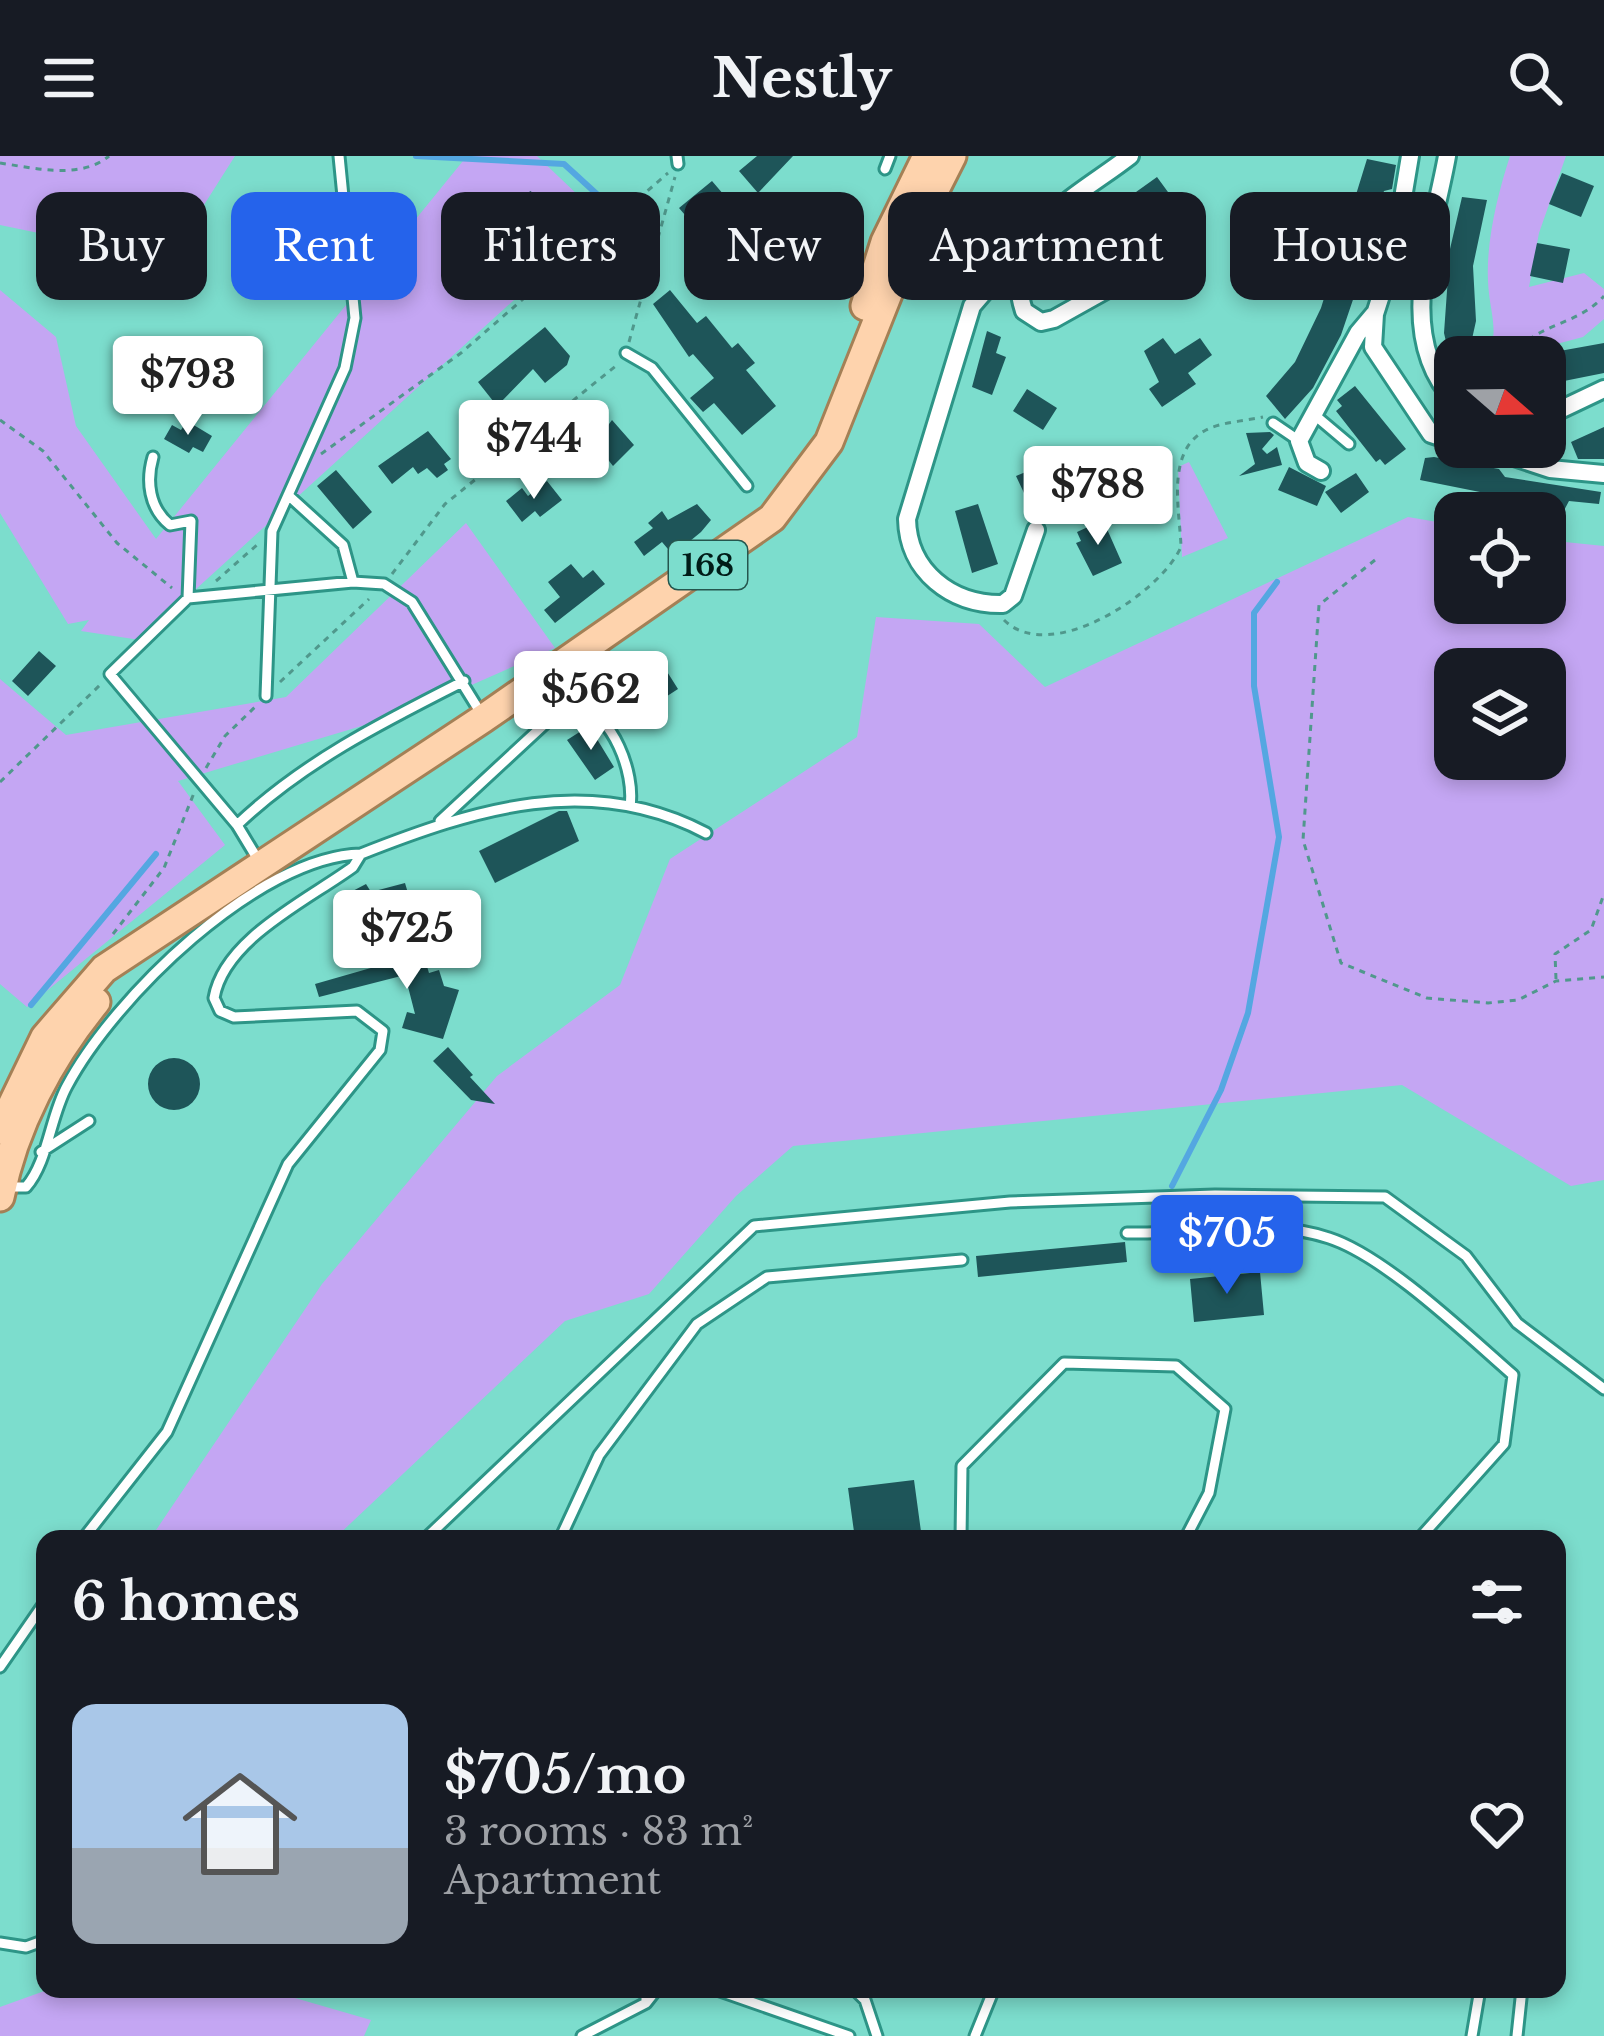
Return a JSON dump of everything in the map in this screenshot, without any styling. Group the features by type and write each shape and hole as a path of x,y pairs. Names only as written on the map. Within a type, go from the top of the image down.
{"main road":[{"name":"168","path":"850,381 872,280 926,156"},
{"name":"168","path":"0,1130 45,1036 117,949 484,718 772,518 820,458 926,201 952,156"},
{"name":"168","path":"1,1190 42,1083 117,949"}],"street":[{"path":"1081,192 1130,156"},
{"path":"1410,156 1393,258 1375,314 1373,347 1385,371 1434,435"},
{"path":"1434,372 1425,360 1420,326 1447,156"},
{"path":"977,300 907,519 913,559 940,586 1003,604 1013,596 1036,530"},
{"path":"1021,300 1024,311 1040,322 1084,300"},
{"path":"1321,471 1307,463 1299,441 1317,417 1358,333 1375,314"},
{"path":"1566,408 1604,389"},
{"path":"1547,468 1604,474"}],"lane":[{"path":"266,696 272,531 345,368 355,318 339,156"},
{"path":"885,169 890,156"},
{"path":"626,353 652,368 747,486"},
{"path":"1317,417 1349,444"},
{"path":"1269,420 1299,441"},
{"path":"153,457 149,483 156,509 170,525 191,520 188,598"},
{"path":"288,495 343,545 352,582"},
{"path":"260,863 237,825 110,674 188,598 352,582 385,584 412,602 484,718"},
{"path":"237,825 265,798 352,738 464,680"},
{"path":"436,824 563,707 577,704 598,716 626,763 633,785 630,806"},
{"path":"1,1190 26,1187 37,1175 50,1121 86,1054 168,958 295,872 336,854 361,854 436,824 552,798 659,812 706,833"},
{"path":"90,1530 167,1432 288,1164 380,1050 383,1031 357,1011 233,1017 220,1011 214,998 227,965 263,932 353,867 361,854"},
{"path":"40,1152 89,1121"},
{"path":"434,1530 754,1226 1010,1202 1385,1197 1466,1256 1517,1323 1604,1389"},
{"path":"1127,1233 1251,1228 1330,1238 1416,1290 1513,1375 1504,1444 1427,1530"},
{"path":"564,1530 599,1456 697,1324 767,1277 962,1260"},
{"path":"961,1530 962,1466 1064,1363 1176,1366 1225,1409 1209,1493 1190,1530"},
{"path":"0,1667 36,1615"},
{"path":"0,1943 26,1947 36,1943"},
{"path":"646,1998 646,2003"},
{"path":"582,2036 650,1998"},
{"path":"740,1998 850,2036"},
{"path":"863,1998 877,2036"},
{"path":"975,2036 990,1998"},
{"path":"1472,2036 1478,1998"},
{"path":"1516,2036 1521,1998"}],"path":[{"path":"0,163 54,171 84,168 109,156"},
{"path":"296,472 460,353 678,160"},
{"path":"117,949 164,868 199,779 225,736 385,584 445,504 626,353 678,160"},
{"path":"1532,336 1578,320 1604,296"},
{"path":"0,420 56,464 117,543 147,572 188,598 221,578 272,531"},
{"path":"991,604 1011,627 1037,632 1105,619 1141,596 1181,547 1178,467 1194,441 1204,430 1269,420"},
{"path":"1375,560 1319,605 1304,840 1341,963 1427,998 1518,1000 1556,981 1604,977"},
{"path":"0,782 110,674"},
{"path":"1556,981 1555,954 1591,930 1604,894"}],"shaded area":[{"path":"0,156 235,156 207,200 207,192 36,192 36,232 0,225"},
{"path":"467,156 537,156 575,192 441,192 441,300 514,300 140,640 81,631 89,620 68,624 0,513 0,290 56,337 76,426 156,539 350,300 417,300 417,218"},
{"path":"1510,156 1566,156 1539,233 1529,287 1584,273 1604,289 1604,319 1583,337 1566,341 1566,336 1493,336 1488,281 1497,201"},
{"path":"1189,462 1228,538 1182,557 1178,467"},
{"path":"1408,517 1434,521 1434,624 1566,624 1566,542 1604,546 1604,1180 1571,1186 1402,1085 793,1146 736,1196 649,1294 565,1321 344,1530 156,1530 322,1284 497,1076 620,985 670,859 857,737 876,617 979,624 1045,687"},
{"path":"466,523 555,648 415,710 178,781 225,845 27,1007 0,984 0,679 66,735 286,697"},
{"path":"36,1994 36,1998 295,1998 371,2020 364,2036 0,2036 0,2007"}],"building":[{"path":"757,156 793,156 759,192 739,171"},
{"path":"1367,159 1396,165 1392,189 1357,192"},
{"path":"1562,173 1594,186 1581,217 1549,204"},
{"path":"1157,177 1168,192 1136,192"},
{"path":"712,181 721,192 699,192"},
{"path":"1462,197 1487,200 1473,266 1473,336 1445,336 1450,249"},
{"path":"1537,243 1570,249 1563,283 1530,276"},
{"path":"670,290 697,323 706,316 732,348 738,343 755,363 746,370 776,406 742,435 714,403 703,412 690,398 714,378 693,354 689,357 653,304"},
{"path":"1323,300 1353,300 1341,335 1313,388 1285,419 1266,396 1295,362"},
{"path":"545,327 570,356 567,365 545,383 533,369 497,406 478,382"},
{"path":"987,331 1001,337 996,353 1006,357 992,395 972,387"},
{"path":"1163,338 1175,354 1200,338 1212,355 1188,373 1196,384 1162,407 1149,389 1159,382 1144,351"},
{"path":"1604,343 1604,373 1566,381 1566,350"},
{"path":"1355,386 1406,449 1385,465 1380,459 1376,462 1336,411 1342,406 1337,400"},
{"path":"1027,389 1057,408 1043,430 1013,411"},
{"path":"612,420 634,445 613,466 595,443"},
{"path":"187,421 212,436 203,452 193,447 189,453 164,439 172,425 181,430"},
{"path":"1604,427 1604,459 1578,459 1571,442"},
{"path":"428,431 451,459 444,464 448,470 437,478 427,468 418,474 413,467 392,484 378,466"},
{"path":"1246,433 1274,435 1262,449 1267,454 1277,447 1282,465 1239,476 1255,464"},
{"path":"1064,456 1074,477 1082,474 1089,488 1057,503 1043,484 1024,493 1016,476"},
{"path":"1434,457 1434,468 1494,468 1505,477 1601,492 1599,504 1569,501 1566,507 1566,492 1480,492 1420,480 1425,458"},
{"path":"1289,467 1326,486 1317,506 1278,490"},
{"path":"336,470 372,512 353,529 317,486"},
{"path":"1356,473 1369,492 1341,513 1325,492"},
{"path":"547,481 562,500 540,517 535,511 522,522 506,501 522,488 528,496"},
{"path":"697,504 711,520 701,532 673,555 662,542 644,556 634,542 653,528 648,523 662,511 668,520"},
{"path":"978,504 998,564 972,573 955,511"},
{"path":"1103,520 1122,563 1093,576 1076,543 1081,541 1077,532"},
{"path":"571,564 583,578 593,570 605,584 555,623 544,610 560,597 548,582"},
{"path":"39,651 56,666 28,696 12,681"},
{"path":"659,659 678,689 621,726 606,702 650,673 646,668"},
{"path":"589,726 614,767 595,780 567,740"},
{"path":"567,811 579,841 495,883 479,851"},
{"path":"405,883 413,910 385,918 353,940 339,915 354,906 347,894 366,884 371,892"},
{"path":"423,953 429,973 439,970 444,986 459,990 443,1039 402,1028 407,1012 415,1014 405,975 319,997 315,984"},
{"path":"448,1047 495,1104 471,1100 433,1061"},
{"path":"174,1058 193,1065 200,1084 193,1103 174,1110 155,1103 148,1084 155,1065"},
{"path":"1125,1242 1127,1262 978,1277 976,1256"},
{"path":"1260,1272 1264,1315 1194,1322 1190,1279"},
{"path":"914,1480 921,1530 854,1530 848,1488"}],"waterway":[{"path":"416,156 564,164 595,192"},
{"path":"1172,1186 1221,1090 1248,1013 1279,837 1254,686 1254,613 1277,582"},
{"path":"31,1005 156,854"}]}
